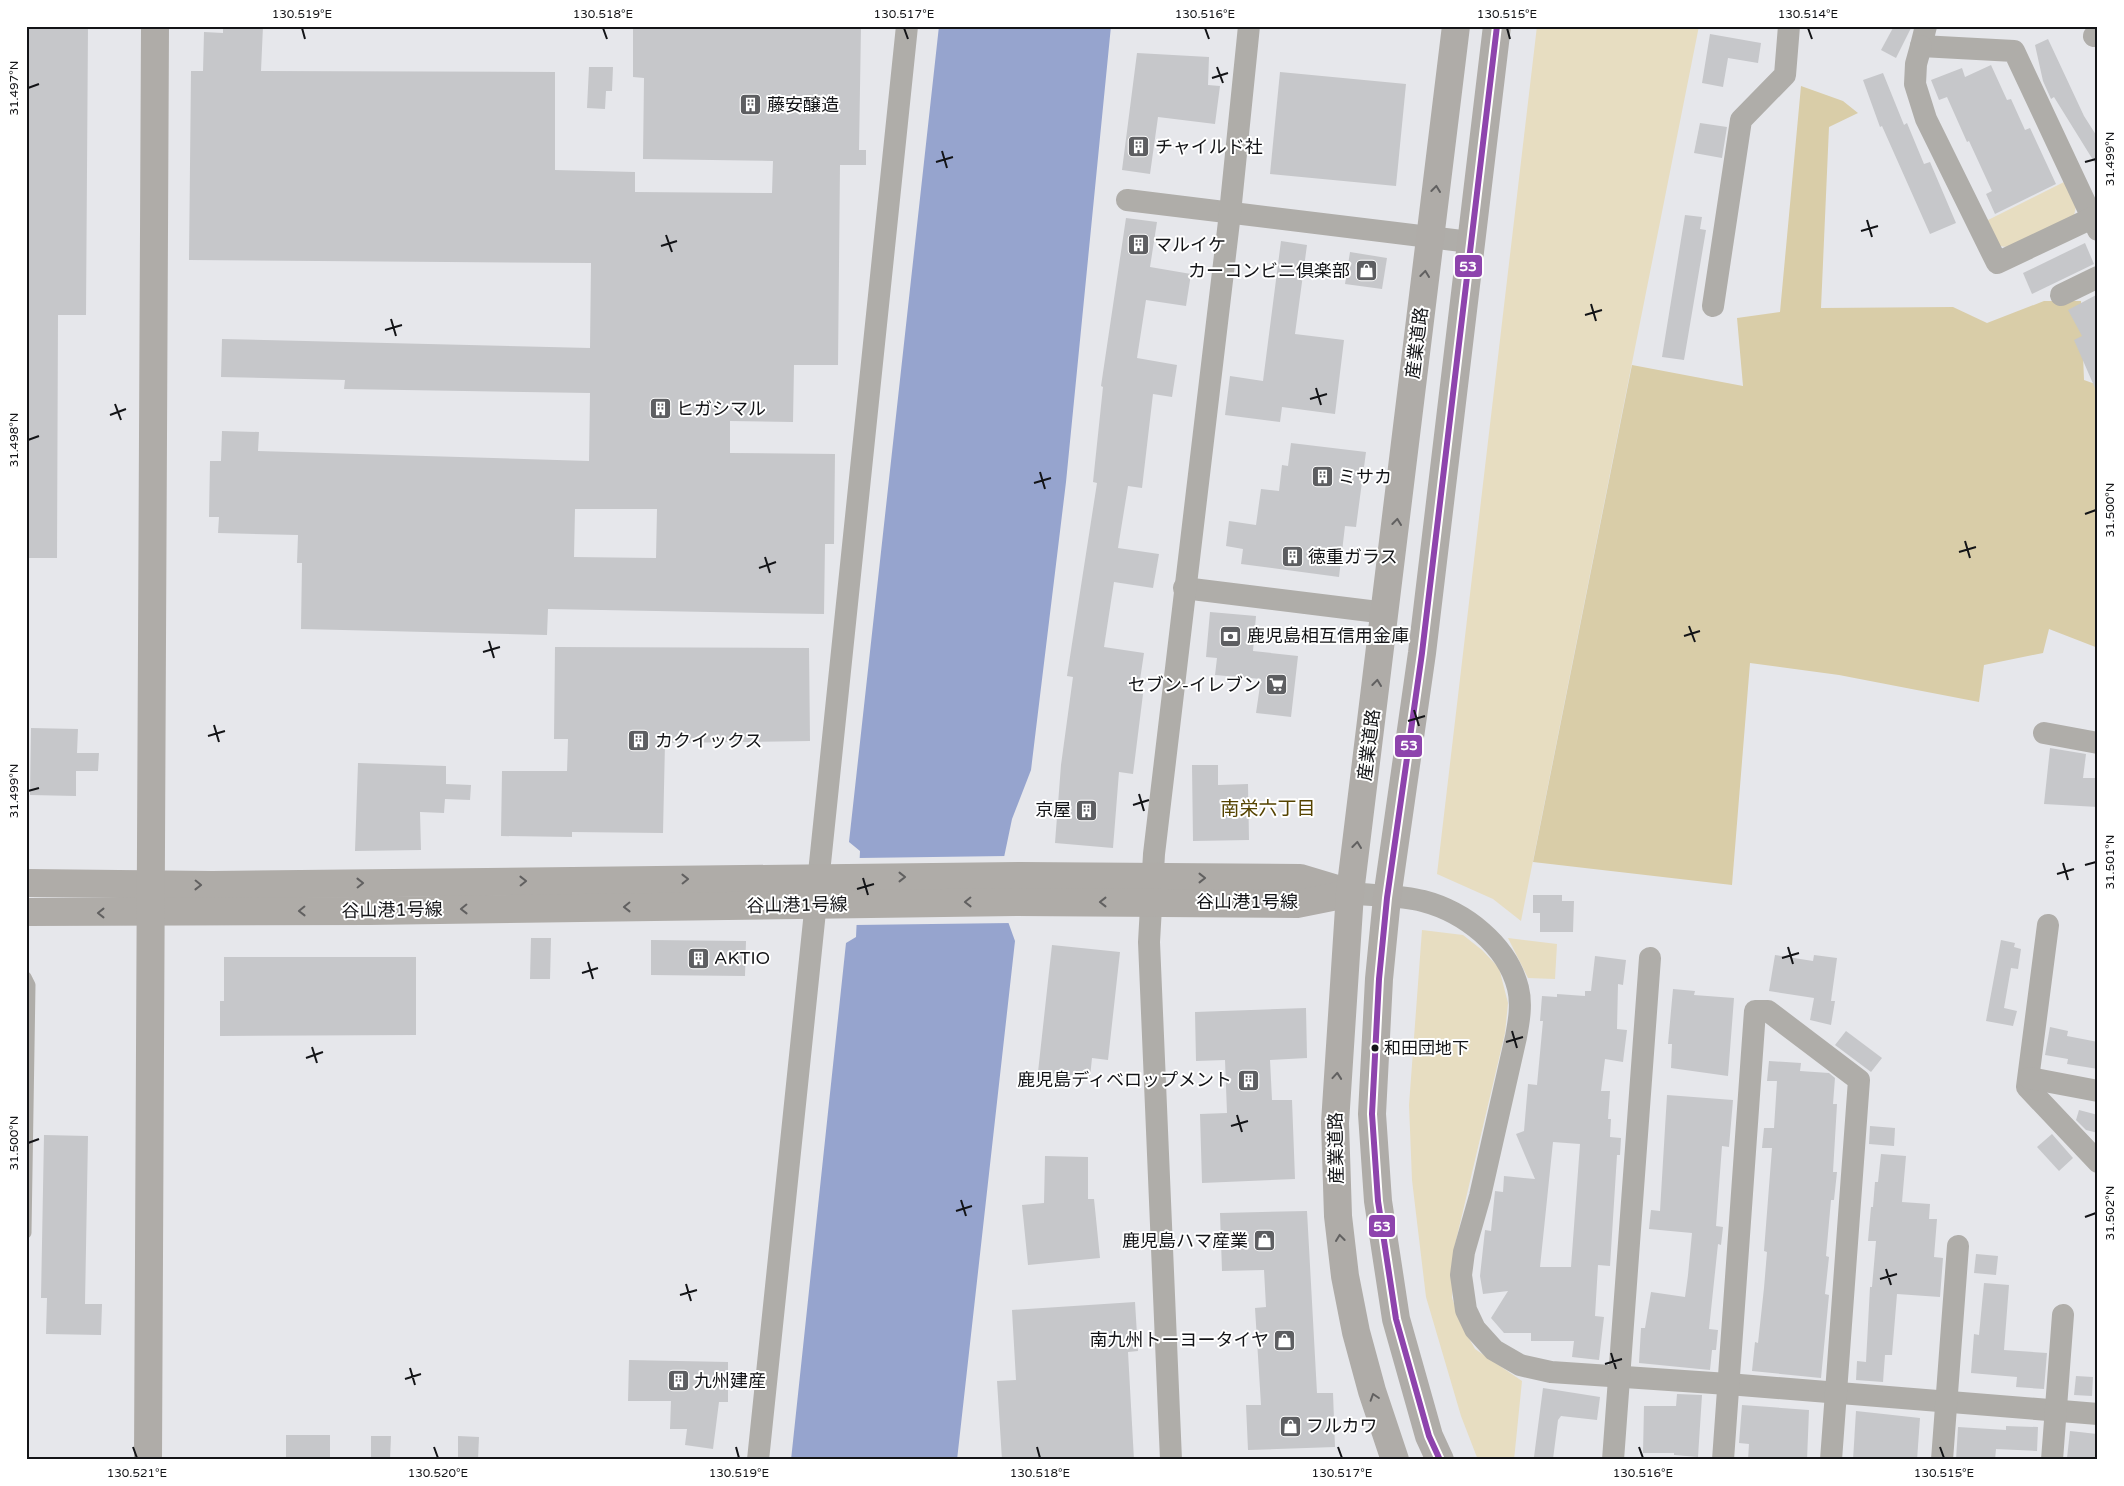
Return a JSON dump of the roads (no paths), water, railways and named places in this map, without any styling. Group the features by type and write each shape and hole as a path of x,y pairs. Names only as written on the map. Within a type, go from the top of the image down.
{"street":[{"path":"148,1460 149,884 155,26"},
{"path":"758,1460 907,26"},
{"path":"1171,1460 1149,942 1155,834 1230,213 1249,26"},
{"name":"産業道路","path":"1395,1460 1356,1332 1345,1276 1338,1216 1334,1123 1350,893 1386,613 1456,26"},
{"name":"産業道路","path":"1440,1460 1429,1436 1396,1319 1378,1202 1372,1114 1379,979 1387,898 1423,643 1497,26"},
{"path":"1713,306 1741,120 1784,75 1789,26"},
{"path":"1923,36 2014,51 2095,224 1998,264 1926,119 1915,84 1916,64 1923,36"},
{"path":"1127,200 1470,242"},
{"path":"2061,295 2098,277"},
{"path":"1184,588 1386,613"},
{"path":"2044,734 2098,743"},
{"name":"谷山港1号線","path":"26,883 149,884 819,877 854,890"},
{"name":"谷山港1号線","path":"26,912 150,913 815,905 854,890 1152,890 1297,904 1350,893"},
{"path":"1350,893 1423,901 1451,912 1490,939 1504,955 1518,988 1520,1015 1516,1037 1480,1196 1464,1252 1462,1291 1466,1310 1475,1330 1494,1350 1520,1365 1550,1372 1728,1384 2098,1414"},
{"path":"2048,926 2027,1087 2098,1162"},
{"path":"1613,1460 1650,958"},
{"path":"1723,1460 1755,1011 1768,1012 1859,1080 1831,1460"},
{"path":"2028,1078 2098,1092"},
{"path":"1942,1460 1958,1246"},
{"path":"2052,1460 2063,1315"}],"lane":[{"path":"26,976 30,985 26,1233"}],"water":[{"path":"939,26 1111,26 1066,482 1031,770 1012,819 997,891 1015,941 957,1460 791,1460 846,943 856,937 860,851 849,842"}],"place":[{"name":"藤安醸造","path":"751,105"},
{"name":"チャイルド社","path":"1139,147"},
{"name":"マルイケ","path":"1138,245"},
{"name":"カーコンビニ倶楽部","path":"1366,271"},
{"name":"ヒガシマル","path":"660,409"},
{"name":"ミサカ","path":"1322,477"},
{"name":"徳重ガラス","path":"1292,557"},
{"name":"鹿児島相互信用金庫","path":"1231,636"},
{"name":"セブン-イレブン","path":"1277,685"},
{"name":"カクイックス","path":"639,741"},
{"name":"京屋","path":"1087,810"},
{"name":"AKTIO","path":"698,958"},
{"name":"和田団地下","path":"1375,1048"},
{"name":"鹿児島ディベロップメント","path":"1248,1080"},
{"name":"鹿児島ハマ産業","path":"1264,1241"},
{"name":"南九州トーヨータイヤ","path":"1285,1340"},
{"name":"九州建産","path":"678,1381"},
{"name":"フルカワ","path":"1290,1426"}],"district":[{"name":"南栄六丁目","path":"1268,808"}]}
